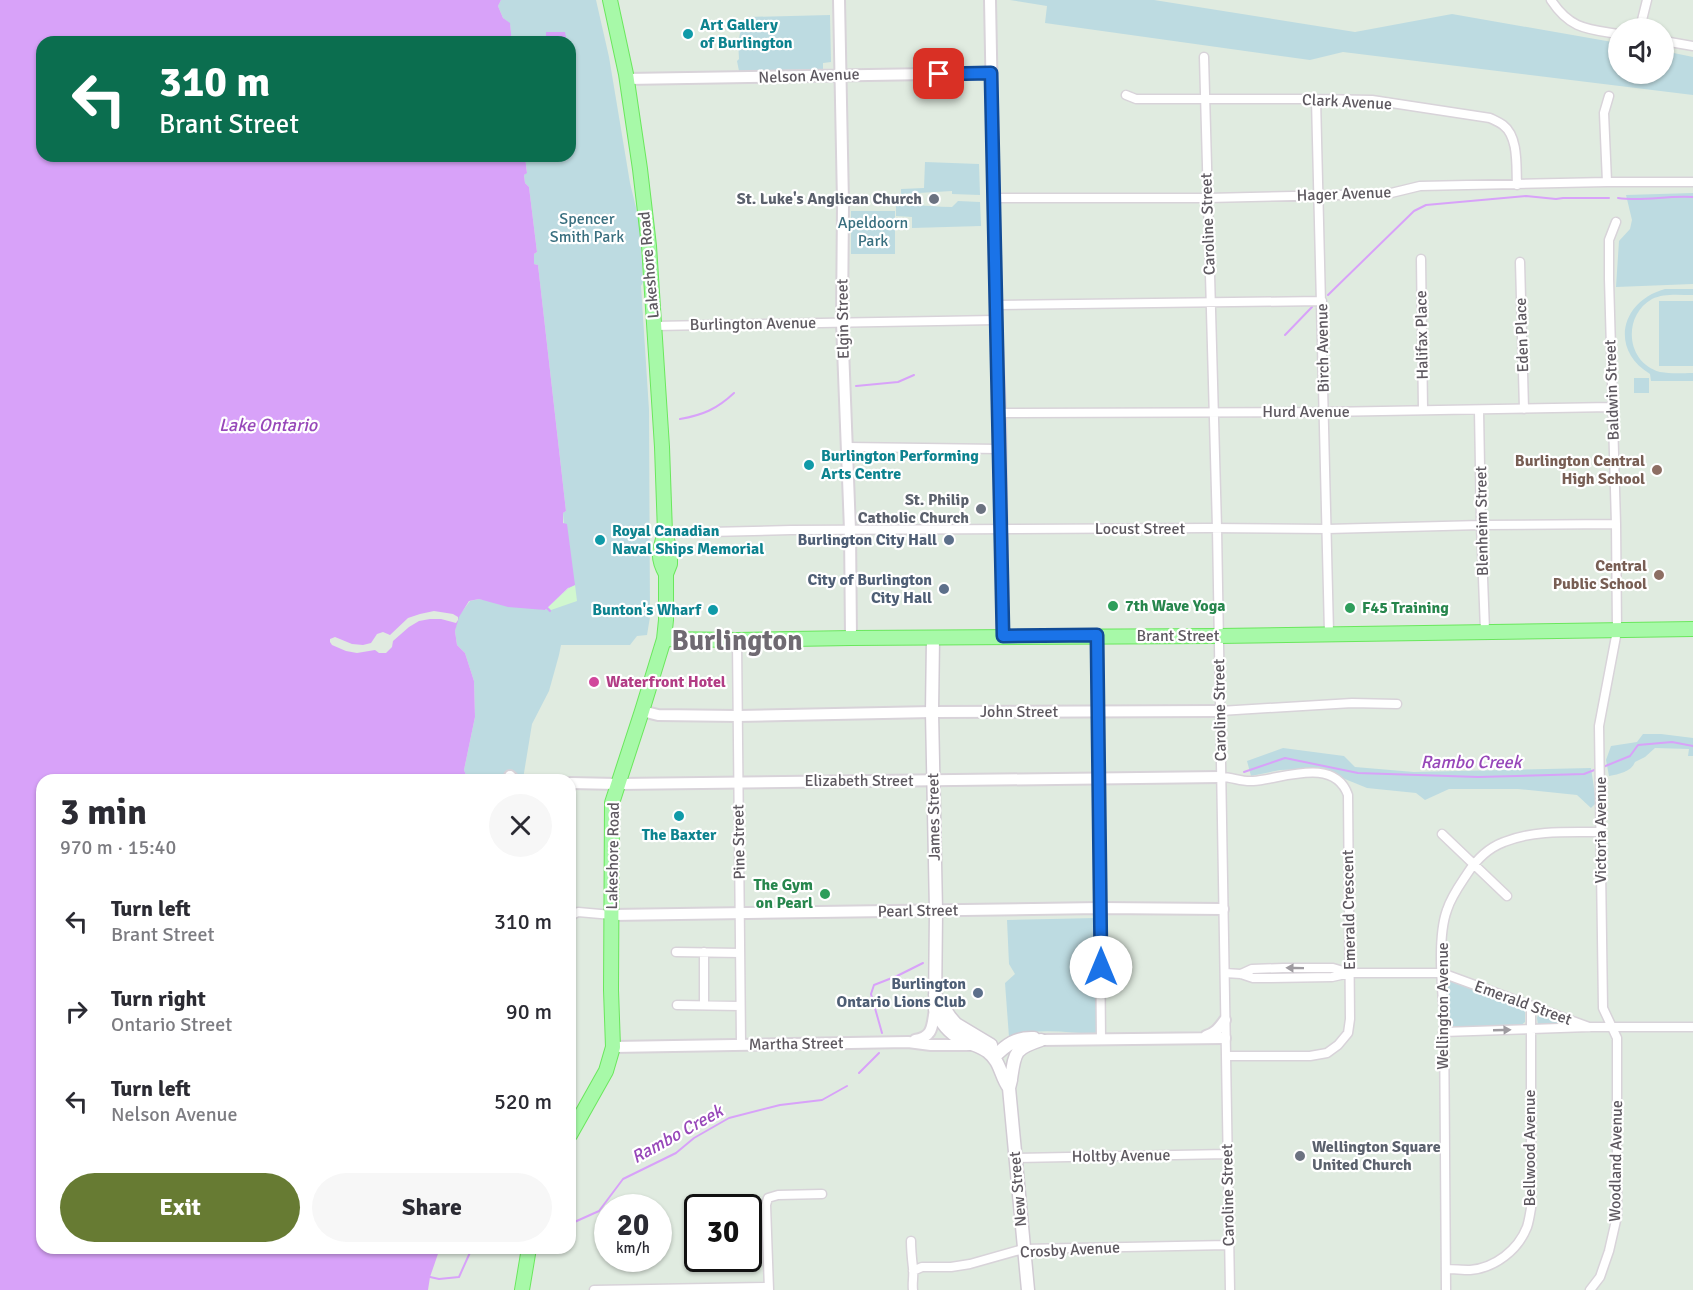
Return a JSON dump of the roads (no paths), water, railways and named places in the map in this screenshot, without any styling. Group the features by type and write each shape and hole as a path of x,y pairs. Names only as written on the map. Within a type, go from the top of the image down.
{"main road":[{"name":"Lakeshore Road","path":"576,1124 606,1071 613,1047 612,803 664,639 666,574 670,564 670,550 665,533 662,437 647,232 626,79 610,0"},
{"name":"Brant Street","path":"664,639 1219,636 1693,629"},
{"name":"James Street","path":"933,638 935,1009"},
{"path":"936,995 956,1024 992,1046 996,1054"},
{"path":"935,1009 941,1022 949,1031 960,1039 996,1054"},
{"path":"996,1054 1009,1043 1020,1039 1041,1040"},
{"path":"1010,1083 1017,1052 1027,1044 1041,1040"},
{"name":"New Street","path":"996,1054 1008,1067 1028,1290"},
{"path":"522,1290 528,1254"}],"street":[{"name":"Elgin Street","path":"839,0 843,203 842,322 850,530 851,638"},
{"path":"990,0 1003,636"},
{"path":"1551,0 1559,12 1572,23 1586,29 1608,32"},
{"path":"1642,18 1647,0"},
{"path":"1674,43 1693,46"},
{"name":"Caroline Street","path":"1204,57 1217,528 1230,1290"},
{"name":"Nelson Avenue","path":"626,79 991,73"},
{"name":"Clark Avenue","path":"1126,95 1136,99 1372,100 1490,118 1504,126 1512,137 1516,185"},
{"path":"1607,182 1604,113 1610,96"},
{"name":"Birch Avenue","path":"1317,99 1329,633"},
{"name":"Hager Avenue","path":"994,198 1208,198 1387,194 1420,186 1693,182"},
{"name":"Baldwin Street","path":"1616,222 1609,240 1617,631"},
{"name":"Halifax Place","path":"1421,259 1423,410"},
{"name":"Eden Place","path":"1520,262 1524,408"},
{"path":"996,305 1322,301"},
{"name":"Burlington Avenue","path":"654,326 996,320"},
{"name":"Hurd Avenue","path":"1000,413 1324,412 1612,407"},
{"name":"Blenheim Street","path":"1479,410 1485,631"},
{"path":"847,447 999,448"},
{"name":"Locust Street","path":"665,533 850,530 1327,529 1616,524"},
{"name":"Victoria Avenue","path":"1612,1028 1603,1008 1599,726 1617,631"},
{"path":"1097,635 1101,1039"},
{"name":"Pine Street","path":"737,640 741,1044"},
{"name":"John Street","path":"642,711 658,715 738,716 932,712 1220,711 1348,703 1397,704"},
{"name":"Emerald Crescent","path":"1221,777 1232,777 1238,781 1256,781 1314,772 1328,775 1345,786 1348,795 1350,973 1348,1033 1327,1053 1310,1056 1226,1056"},
{"name":"Elizabeth Street","path":"576,783 1221,777"},
{"name":"Wellington Avenue","path":"1446,1290 1442,941 1446,912 1455,892 1474,864 1483,854 1503,842 1526,836 1600,832"},
{"path":"1442,834 1507,896"},
{"name":"Pearl Street","path":"612,915 1100,908 1223,909"},
{"path":"576,913 612,915"},
{"path":"676,952 740,953"},
{"path":"704,952 704,1005"},
{"name":"Emerald Street","path":"1225,973 1241,974 1253,978 1332,977 1350,973 1442,973 1590,1027"},
{"path":"677,1005 740,1006"},
{"name":"Bellwood Avenue","path":"1446,1269 1472,1270 1491,1265 1519,1242 1527,1226 1531,1208 1531,1006"},
{"path":"908,1042 928,1036 935,1009"},
{"path":"1202,1038 1219,1030 1225,1020"},
{"name":"Emerald Street","path":"1443,1032 1590,1027 1693,1027"},
{"name":"Woodland Avenue","path":"1590,1290 1600,1276 1609,1251 1617,1216 1617,1038 1612,1028"},
{"path":"1041,1040 1225,1038"},
{"name":"Martha Street","path":"613,1047 872,1042 978,1046"},
{"name":"Holtby Avenue","path":"1015,1158 1228,1154"},
{"path":"594,1290 769,1289 766,1205 768,1198 778,1195 822,1194"},
{"path":"911,1242 913,1290"},
{"name":"Crosby Avenue","path":"914,1271 922,1268 970,1264 1023,1250 1228,1245"}],"water":[{"name":"Lake Ontario","path":"0,0 501,0 498,6 503,18 510,23 511,36 36,36 36,162 526,162 525,183 529,187 537,252 534,254 534,264 538,265 566,511 563,513 563,523 567,524 575,585 568,588 545,610 508,607 479,599 469,601 459,617 455,631 457,645 465,653 474,681 475,717 464,770 466,774 36,774 36,1254 438,1254 428,1290 0,1290"},
{"path":"546,32 565,32 566,36 546,36"}],"waterway":[{"path":"1328,295 1414,211 1426,205 1526,196 1556,199 1609,198"},
{"path":"1618,198 1693,197"},
{"path":"1285,335 1312,307"},
{"path":"856,386 898,382 914,375"},
{"path":"680,419 696,416 709,410 734,393"},
{"path":"547,608 550,611"},
{"name":"Rambo Creek","path":"1603,767 1630,756 1638,745 1672,742 1693,746"},
{"name":"Rambo Creek","path":"1244,772 1285,758 1358,773 1478,777 1584,774 1597,769"},
{"name":"Rambo Creek","path":"882,1033 871,994 874,985 923,963"},
{"name":"Rambo Creek","path":"859,1073 879,1053"},
{"name":"Rambo Creek","path":"576,1221 599,1211 623,1179 676,1153 694,1138 729,1118 780,1105 822,1100 847,1086"},
{"path":"430,1277 439,1279 459,1277 469,1254"}],"place":[{"name":"Art Gallery of Burlington","path":"688,34"},
{"name":"St. Luke's Anglican Church","path":"934,199"},
{"name":"Burlington Performing Arts Centre","path":"809,465"},
{"name":"Burlington Central High School","path":"1657,470"},
{"name":"St. Philip Catholic Church","path":"981,509"},
{"name":"Royal Canadian Naval Ships Memorial","path":"600,540"},
{"name":"Burlington City Hall","path":"949,540"},
{"name":"Central Public School","path":"1659,575"},
{"name":"City of Burlington City Hall","path":"944,589"},
{"name":"7th Wave Yoga","path":"1113,606"},
{"name":"F45 Training","path":"1350,608"},
{"name":"Bunton's Wharf","path":"713,610"},
{"name":"Waterfront Hotel","path":"594,682"},
{"name":"The Baxter","path":"679,816"},
{"name":"The Gym on Pearl","path":"825,894"},
{"name":"Burlington Ontario Lions Club","path":"978,993"},
{"name":"Wellington Square United Church","path":"1300,1156"}],"district":[{"name":"Burlington","path":"737,641"}],"park label":[{"name":"Spencer Smith Park","path":"587,228"},
{"name":"Apeldoorn Park","path":"873,232"}]}
